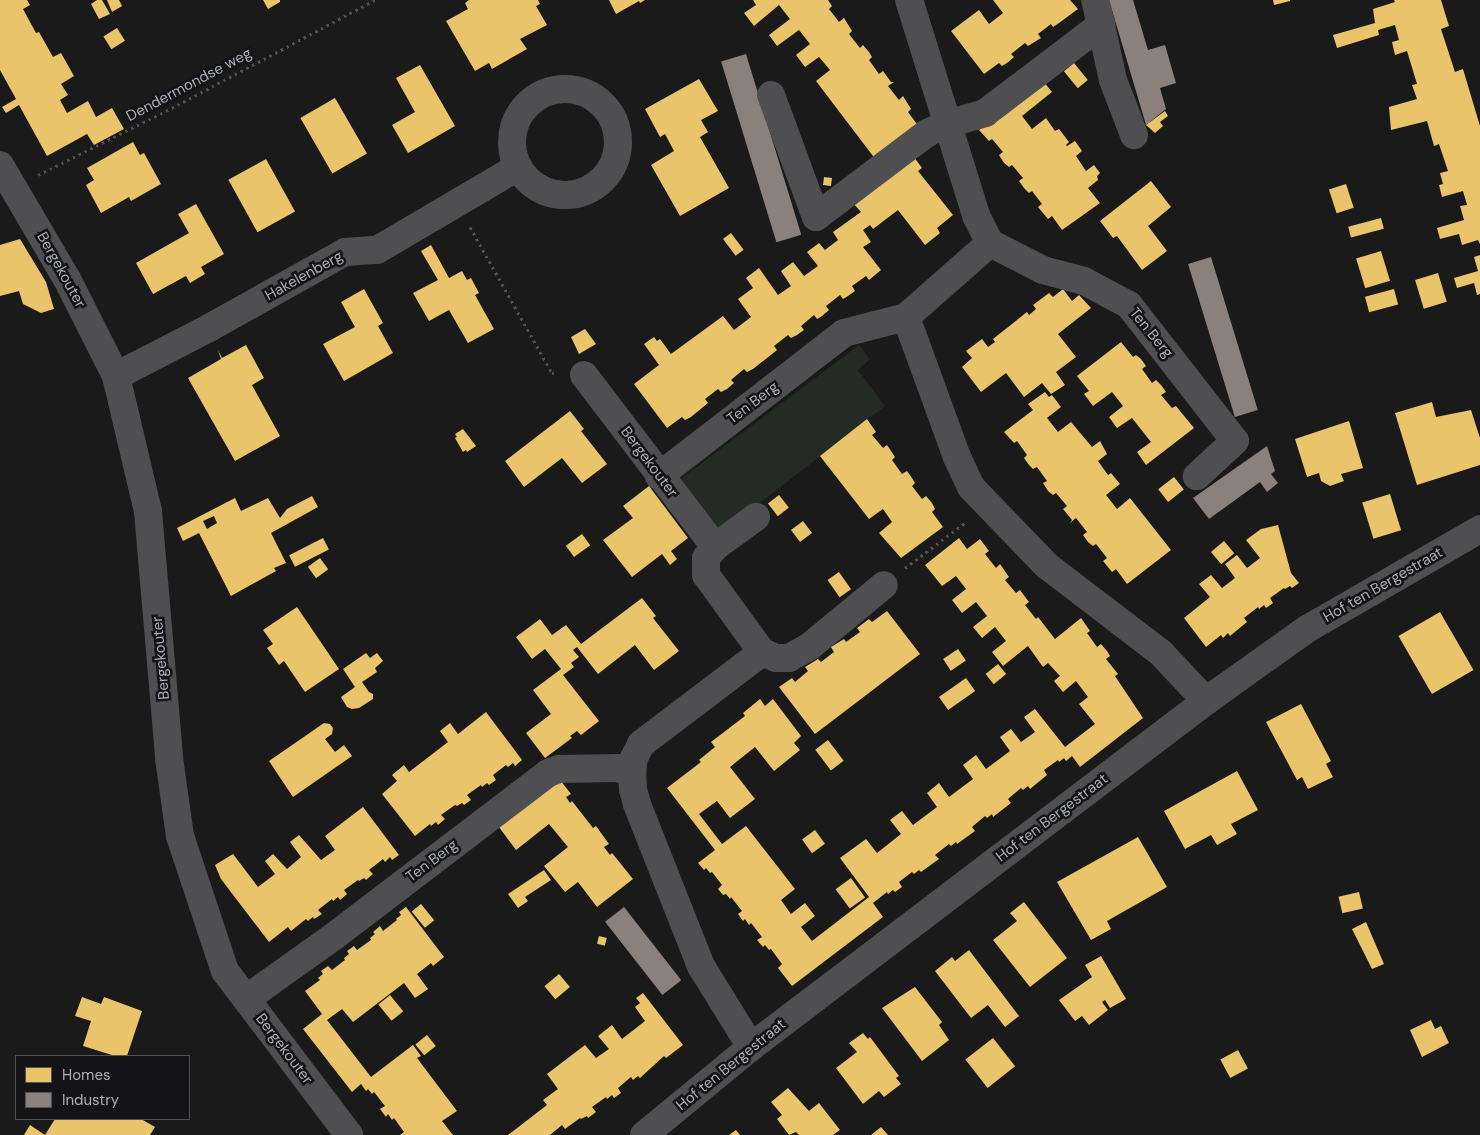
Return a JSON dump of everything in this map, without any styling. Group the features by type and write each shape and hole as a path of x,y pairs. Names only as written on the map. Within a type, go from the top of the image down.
{"street":[{"path":"909,0 912,4 976,215 990,244"},
{"path":"771,95 816,216 927,133 947,124 985,113 1098,12 1113,80 1134,135"},
{"name":"Hakelenberg","path":"116,376 209,328 344,252 377,250 518,168"},
{"name":"Bergekouter","path":"7,176 68,279 116,376 148,511 169,758 180,836 225,971 348,1135"},
{"name":"Ten Berg","path":"659,476 844,333 906,316 990,244 1043,270 1084,281 1129,305 1235,441 1197,476"},
{"path":"906,316 957,457 971,487 1046,565 1162,653 1206,701"},
{"name":"Bergekouter","path":"584,375 659,476 715,547"},
{"path":"756,517 715,547 706,558 706,575 762,652 776,658 789,658 809,647 884,585"},
{"name":"Hof ten Bergestraat","path":"644,1135 751,1047 1206,701 1307,629 1480,528"},
{"path":"751,1047 701,966 636,804 632,772 634,758 641,744 762,652"},
{"name":"Ten Berg","path":"246,999 341,931 548,773 559,768 617,768 632,772"}],"path":[{"name":"Dendermondse weg","path":"7,176 166,111 374,0"},
{"path":"456,204 552,373 584,375"},
{"path":"884,585 988,505"}],"shaded area":[{"path":"859,345 870,359 858,370 885,406 721,533 678,481"}],"building: Homes":[{"path":"0,0 27,0 30,5 23,9 36,33 39,32 53,57 61,53 74,76 61,84 68,95 60,100 67,113 88,101 96,117 112,108 124,129 94,145 87,134 47,156 19,105 6,113 2,107 16,99 0,70"},
{"path":"97,0 102,0 110,14 99,19 91,4"},
{"path":"107,0 119,0 122,6 112,12"},
{"path":"263,0 280,0 280,2 268,9"},
{"path":"469,0 538,0 540,4 536,6 547,25 520,39 527,49 492,69 489,63 475,71 446,21 468,9 465,3"},
{"path":"609,0 645,0 640,3 639,1 616,14"},
{"path":"753,0 828,0 832,6 829,9 839,22 844,18 852,31 849,34 860,48 863,45 869,52 872,57 869,60 879,74 883,71 891,82 894,82 888,86 899,100 903,96 911,109 908,112 919,127 876,160 816,81 830,70 819,57 805,67 796,55 810,44 799,30 777,46 769,35 790,19 779,5 754,26 744,13 756,5"},
{"path":"993,0 1070,0 1078,9 1053,27 1051,24 1038,34 1041,38 1028,46 1025,43 1011,54 1014,57 1007,63 1002,66 999,63 984,74 951,31 979,10 989,24 1003,13"},
{"path":"1273,0 1290,0 1290,1 1274,5"},
{"path":"1394,0 1441,0 1449,26 1441,29 1455,72 1463,69 1480,126 1480,244 1478,240 1462,245 1459,234 1440,239 1437,228 1464,220 1460,206 1467,205 1463,191 1442,197 1439,185 1443,184 1440,173 1448,171 1439,144 1434,146 1427,121 1391,130 1389,107 1417,99 1412,85 1417,84 1407,51 1395,55 1392,42 1399,40 1395,25 1378,30 1379,35 1337,48 1333,35 1375,23 1373,9 1395,2"},
{"path":"117,28 125,41 111,49 103,36"},
{"path":"1074,63 1088,80 1078,88 1064,71"},
{"path":"420,65 455,126 408,153 392,125 415,112 396,78"},
{"path":"699,79 718,111 701,120 708,132 700,137 729,188 680,216 651,165 674,151 665,134 660,137 645,109"},
{"path":"1043,81 1052,92 1022,116 1032,129 1046,118 1055,131 1059,129 1069,142 1067,146 1075,141 1082,151 1076,156 1086,171 1094,165 1100,173 1097,176 1098,180 1088,188 1100,203 1062,230 1052,216 1048,219 1038,207 1042,204 1032,191 1029,193 1024,188 1019,181 1023,178 1012,165 1009,167 1004,163 999,155 1003,152 992,139 989,141 979,130"},
{"path":"335,98 367,153 332,173 300,118"},
{"path":"1165,111 1168,116 1160,122 1163,126 1155,133 1146,125"},
{"path":"133,142 140,155 144,153 161,184 131,201 129,197 101,213 86,185 94,180 87,168"},
{"path":"914,157 922,168 918,171 953,215 937,228 940,233 925,245 898,210 873,229 870,225 863,230 871,242 863,247 881,270 869,280 866,276 852,286 855,291 848,296 843,299 840,295 826,306 829,310 822,316 817,319 814,315 801,326 804,330 797,335 791,338 788,335 774,346 777,350 753,369 747,372 744,369 731,380 734,383 727,389 721,392 718,389 705,399 708,403 691,417 685,420 682,417 667,428 634,384 659,365 644,344 654,337 657,341 660,339 671,354 723,316 734,330 751,317 738,299 753,288 746,278 759,268 778,295 791,286 781,271 793,262 804,276 818,266 807,252 819,243 825,250 838,240 833,232 861,212 853,203"},
{"path":"266,159 295,211 257,232 228,180"},
{"path":"824,177 832,178 831,186 823,185"},
{"path":"1151,181 1171,207 1148,226 1167,251 1142,270 1117,236 1113,238 1100,221"},
{"path":"1346,184 1354,208 1337,213 1329,190"},
{"path":"196,204 224,254 201,267 205,274 190,283 186,276 153,294 136,263 189,233 178,214"},
{"path":"1381,218 1384,229 1351,237 1348,227"},
{"path":"731,233 744,250 736,256 723,239"},
{"path":"20,239 46,282 54,309 41,313 23,304 19,291 0,296 0,245"},
{"path":"431,245 449,278 462,271 467,280 471,278 479,293 475,295 494,329 468,343 449,310 429,321 413,293 438,280 421,251"},
{"path":"1381,251 1390,281 1365,288 1356,259"},
{"path":"1480,255 1480,294 1477,295 1474,283 1457,288 1454,278 1478,271 1474,257"},
{"path":"1438,273 1447,302 1424,309 1415,280"},
{"path":"364,289 383,323 378,326 393,353 344,381 323,344 355,327 341,302"},
{"path":"1063,289 1072,301 1079,295 1091,308 1058,334 1076,357 1056,372 1065,385 1051,394 1042,383 1024,397 1006,373 981,392 962,367 972,358 966,351 982,339 988,347 995,342 993,339 1027,312 1029,315 1036,309 1033,305 1049,293 1053,297"},
{"path":"1394,289 1398,304 1369,312 1365,297"},
{"path":"585,329 596,344 579,354 571,337"},
{"path":"1121,342 1133,357 1136,355 1141,359 1146,366 1142,369 1152,383 1156,380 1166,392 1161,395 1172,408 1176,406 1194,428 1146,465 1137,452 1151,442 1132,418 1117,428 1109,417 1123,406 1112,392 1093,406 1084,394 1089,391 1077,376"},
{"path":"246,345 264,378 252,385 280,436 235,461 188,378 221,359 218,350 222,358"},
{"path":"1045,392 1049,397 1052,395 1061,407 1047,418 1058,432 1071,422 1092,447 1100,441 1107,454 1098,461 1108,475 1111,473 1120,484 1106,495 1117,509 1130,498 1171,550 1127,584 1116,569 1112,572 1103,561 1107,558 1096,544 1093,546 1088,542 1083,535 1087,532 1076,518 1070,523 1072,520 1063,509 1067,506 1056,493 1053,495 1048,491 1043,483 1047,481 1037,467 1033,469 1029,465 1024,458 1027,455 1017,441 1014,443 1004,432 1033,410 1028,404"},
{"path":"1432,402 1436,417 1471,410 1480,438 1480,465 1417,485 1395,413"},
{"path":"570,411 584,429 581,431 607,464 582,483 562,458 524,487 505,461"},
{"path":"867,419 876,432 872,435 883,448 887,445 895,457 892,460 902,474 907,471 915,483 912,486 922,499 926,496 932,503 935,509 932,512 943,527 901,558 879,533 892,522 883,509 869,519 820,456"},
{"path":"1349,421 1363,468 1341,474 1344,481 1330,486 1321,481 1319,473 1307,477 1295,439"},
{"path":"463,429 476,446 467,452 466,450 463,452 455,438 457,437 455,434"},
{"path":"1174,477 1184,490 1168,502 1158,489"},
{"path":"649,486 688,538 671,551 677,559 670,565 662,554 632,577 603,540 633,518 623,506"},
{"path":"1390,494 1401,530 1373,539 1362,502"},
{"path":"779,495 789,508 778,516 768,504"},
{"path":"312,496 318,507 271,533 286,563 274,568 276,571 231,596 199,533 183,541 177,528 235,498 241,511 268,498 280,518 287,509","holes":["214,516 217,523 207,529 203,521"]},
{"path":"803,521 812,533 800,542 791,530"},
{"path":"1278,525 1291,573 1299,583 1292,588 1290,586 1284,588 1270,598 1273,603 1266,608 1264,605 1259,609 1258,607 1244,618 1247,622 1230,636 1228,633 1223,638 1221,635 1206,647 1184,618 1210,597 1199,584 1211,575 1222,588 1235,578 1225,564 1237,555 1247,568 1260,558 1246,540 1261,529"},
{"path":"582,534 590,545 574,557 566,546"},
{"path":"323,538 329,550 295,567 289,555"},
{"path":"959,538 967,549 980,539 989,551 985,554 996,568 1000,564 1009,577 1005,580 1016,593 1020,590 1029,602 1025,605 1036,619 1038,617 1055,639 1081,618 1090,631 1087,633 1097,647 1101,644 1107,651 1110,656 1106,659 1118,674 1115,676 1143,718 1080,767 1072,756 1066,761 1064,758 1059,762 1058,760 1044,770 1047,775 1030,789 1028,786 1023,790 1021,788 1008,799 1011,803 993,817 992,814 987,818 985,816 972,827 975,831 957,844 956,842 951,846 949,844 935,855 939,859 921,872 919,870 914,874 912,872 899,882 902,887 895,892 893,890 888,894 887,892 873,903 883,917 792,986 778,968 782,964 771,949 769,950 765,945 763,947 757,940 762,937 751,923 749,925 745,919 743,921 738,914 742,911 731,897 730,899 726,894 723,895 718,889 722,885 712,872 710,873 706,868 704,870 698,863 715,850 667,788 701,762 699,760 715,747 711,742 745,716 743,713 760,699 765,706 773,699 801,736 794,743 800,750 774,771 755,747 730,767 755,799 730,818 717,801 699,814 722,844 746,826 795,889 781,900 791,914 805,903 815,916 801,927 812,941 869,897 840,858 866,839 877,853 901,834 890,820 902,811 913,825 937,807 927,793 939,783 949,797 973,779 963,765 976,755 986,769 1010,751 1000,737 1011,729 1021,742 1035,732 1024,717 1035,709 1065,747 1095,724 1079,704 1088,697 1076,681 1063,692 1054,681 1060,676 1048,663 1043,667 1028,646 1003,666 992,652 1006,641 995,627 982,638 973,627 987,616 976,602 962,613 952,600 966,589 956,576 942,586 925,565"},
{"path":"1224,541 1234,553 1221,564 1211,552"},
{"path":"320,558 328,569 316,578 308,567"},
{"path":"839,572 851,589 840,597 828,580"},
{"path":"642,598 656,616 653,618 679,651 654,670 635,645 598,674 577,647 573,650 579,657 571,663 574,667 563,675 599,721 581,735 577,731 570,736 572,738 545,758 526,733 551,714 533,690 561,669 545,649 532,659 516,637 540,619 552,635 566,625 581,644"},
{"path":"297,607 339,669 305,692 284,661 279,665 267,648 273,644 263,630"},
{"path":"887,611 920,654 815,734 779,687 792,678 795,682 808,671 805,667 818,659 821,662 834,652 831,647 844,639 846,642 860,632 857,628 869,619 872,622"},
{"path":"1440,612 1474,670 1432,694 1398,636"},
{"path":"958,649 966,661 951,671 943,659"},
{"path":"366,653 370,658 377,653 383,661 375,668 377,672 362,682 369,692 373,694 373,699 359,708 352,709 347,707 341,697 355,687 343,669"},
{"path":"998,664 1006,674 994,684 986,674"},
{"path":"966,678 975,691 948,710 939,697"},
{"path":"1301,704 1331,761 1326,764 1333,777 1308,789 1302,777 1297,780 1266,722"},
{"path":"486,712 522,760 515,766 513,763 508,767 506,765 493,775 496,780 489,785 487,783 482,787 481,785 467,795 471,800 464,805 462,803 457,806 455,805 441,815 445,819 438,825 436,822 431,826 430,824 415,836 382,794 397,781 392,775 404,765 409,772 448,742 440,731 450,723 458,734"},
{"path":"324,723 330,724 333,728 332,734 325,739 335,752 344,745 352,756 293,797 269,761"},
{"path":"828,740 844,761 831,770 815,750"},
{"path":"1237,771 1258,810 1231,824 1237,834 1217,845 1211,835 1185,849 1164,811"},
{"path":"557,776 571,794 566,797 570,803 572,801 593,828 596,826 609,844 604,847 610,855 612,853 633,879 597,907 578,882 565,892 544,866 568,847 549,824 516,850 496,823"},
{"path":"363,807 399,855 392,860 390,857 385,862 383,859 369,870 373,874 366,880 364,878 358,880 344,890 347,894 340,900 338,897 333,901 332,899 318,910 322,914 308,921 306,919 291,931 288,927 269,942 221,879 215,865 233,854 258,887 275,874 265,861 273,854 287,869 301,857 290,842 299,835 321,860 335,850 325,836"},
{"path":"815,830 825,844 812,853 802,839"},
{"path":"1138,837 1167,887 1107,921 1111,929 1091,940 1057,882"},
{"path":"544,870 551,880 525,897 528,901 518,908 508,894"},
{"path":"851,878 865,897 850,909 836,889"},
{"path":"1359,892 1363,909 1342,913 1339,897"},
{"path":"1024,902 1067,958 1030,987 993,940 1017,921 1010,913"},
{"path":"421,904 434,920 425,928 412,912"},
{"path":"406,907 444,957 433,966 431,963 417,974 428,989 415,998 404,983 353,1022 342,1009 327,1020 371,1077 413,1045 421,1056 417,1058 457,1111 442,1121 453,1135 400,1135 404,1132 394,1118 392,1120 388,1114 386,1117 380,1109 385,1106 374,1092 372,1094 368,1089 366,1091 361,1084 352,1092 303,1029 322,1014 305,991 320,980 318,978 323,974 321,971 328,966 332,970 345,960 344,958 349,954 347,951 354,946 357,950 371,940 370,938 375,934 373,932 380,926 383,931 397,920 401,915 399,912"},
{"path":"1366,922 1384,964 1372,969 1352,929"},
{"path":"599,936 607,938 605,946 597,944"},
{"path":"969,950 1019,1016 1005,1027 988,1005 971,1018 935,971 952,957 955,961"},
{"path":"1101,956 1126,999 1110,1008 1105,1000 1102,1002 1108,1010 1089,1025 1082,1016 1075,1021 1059,1000 1092,977 1085,965"},
{"path":"559,974 570,987 555,999 544,986"},
{"path":"915,987 942,1022 939,1025 949,1040 922,1061 882,1008"},
{"path":"643,993 683,1045 666,1058 664,1056 640,1078 638,1076 633,1080 631,1077 618,1088 621,1093 614,1098 612,1095 607,1099 606,1097 592,1107 596,1112 588,1118 587,1116 580,1118 565,1129 562,1125 550,1135 508,1135 547,1105 543,1100 558,1089 547,1074 585,1045 596,1058 609,1049 598,1036 612,1025 622,1039 645,1021 635,1007 640,1003 636,998"},
{"path":"390,995 403,1011 392,1021 378,1004"},
{"path":"82,997 101,1004 104,997 142,1011 127,1055 112,1055 83,1046 91,1021 75,1016"},
{"path":"1431,1020 1435,1029 1441,1026 1449,1043 1422,1057 1410,1030"},
{"path":"863,1033 868,1039 870,1037 899,1076 896,1078 901,1084 884,1097 879,1091 863,1104 836,1068 857,1052 849,1043"},
{"path":"427,1035 436,1046 424,1055 415,1044"},
{"path":"993,1038 1015,1066 988,1088 965,1060"},
{"path":"1238,1050 1248,1069 1230,1078 1220,1059"},
{"path":"788,1088 809,1111 819,1103 840,1130 833,1135 799,1135 796,1132 789,1135 777,1119 782,1115 771,1102"},
{"path":"54,1120 143,1120 155,1127 150,1135 45,1135"},
{"path":"30,1125 45,1135 24,1135"},
{"path":"881,1127 888,1135 871,1135"},
{"path":"736,1130 740,1135 729,1135"}],"building: Industry":[{"path":"1109,0 1133,0 1148,50 1165,45 1176,83 1160,88 1166,109 1146,125"},
{"path":"746,54 801,235 776,242 721,62"},
{"path":"1211,257 1258,410 1235,417 1188,264"},
{"path":"1267,446 1275,471 1271,474 1278,483 1267,492 1260,482 1209,519 1193,498"},
{"path":"624,907 681,980 662,995 605,922"}]}
